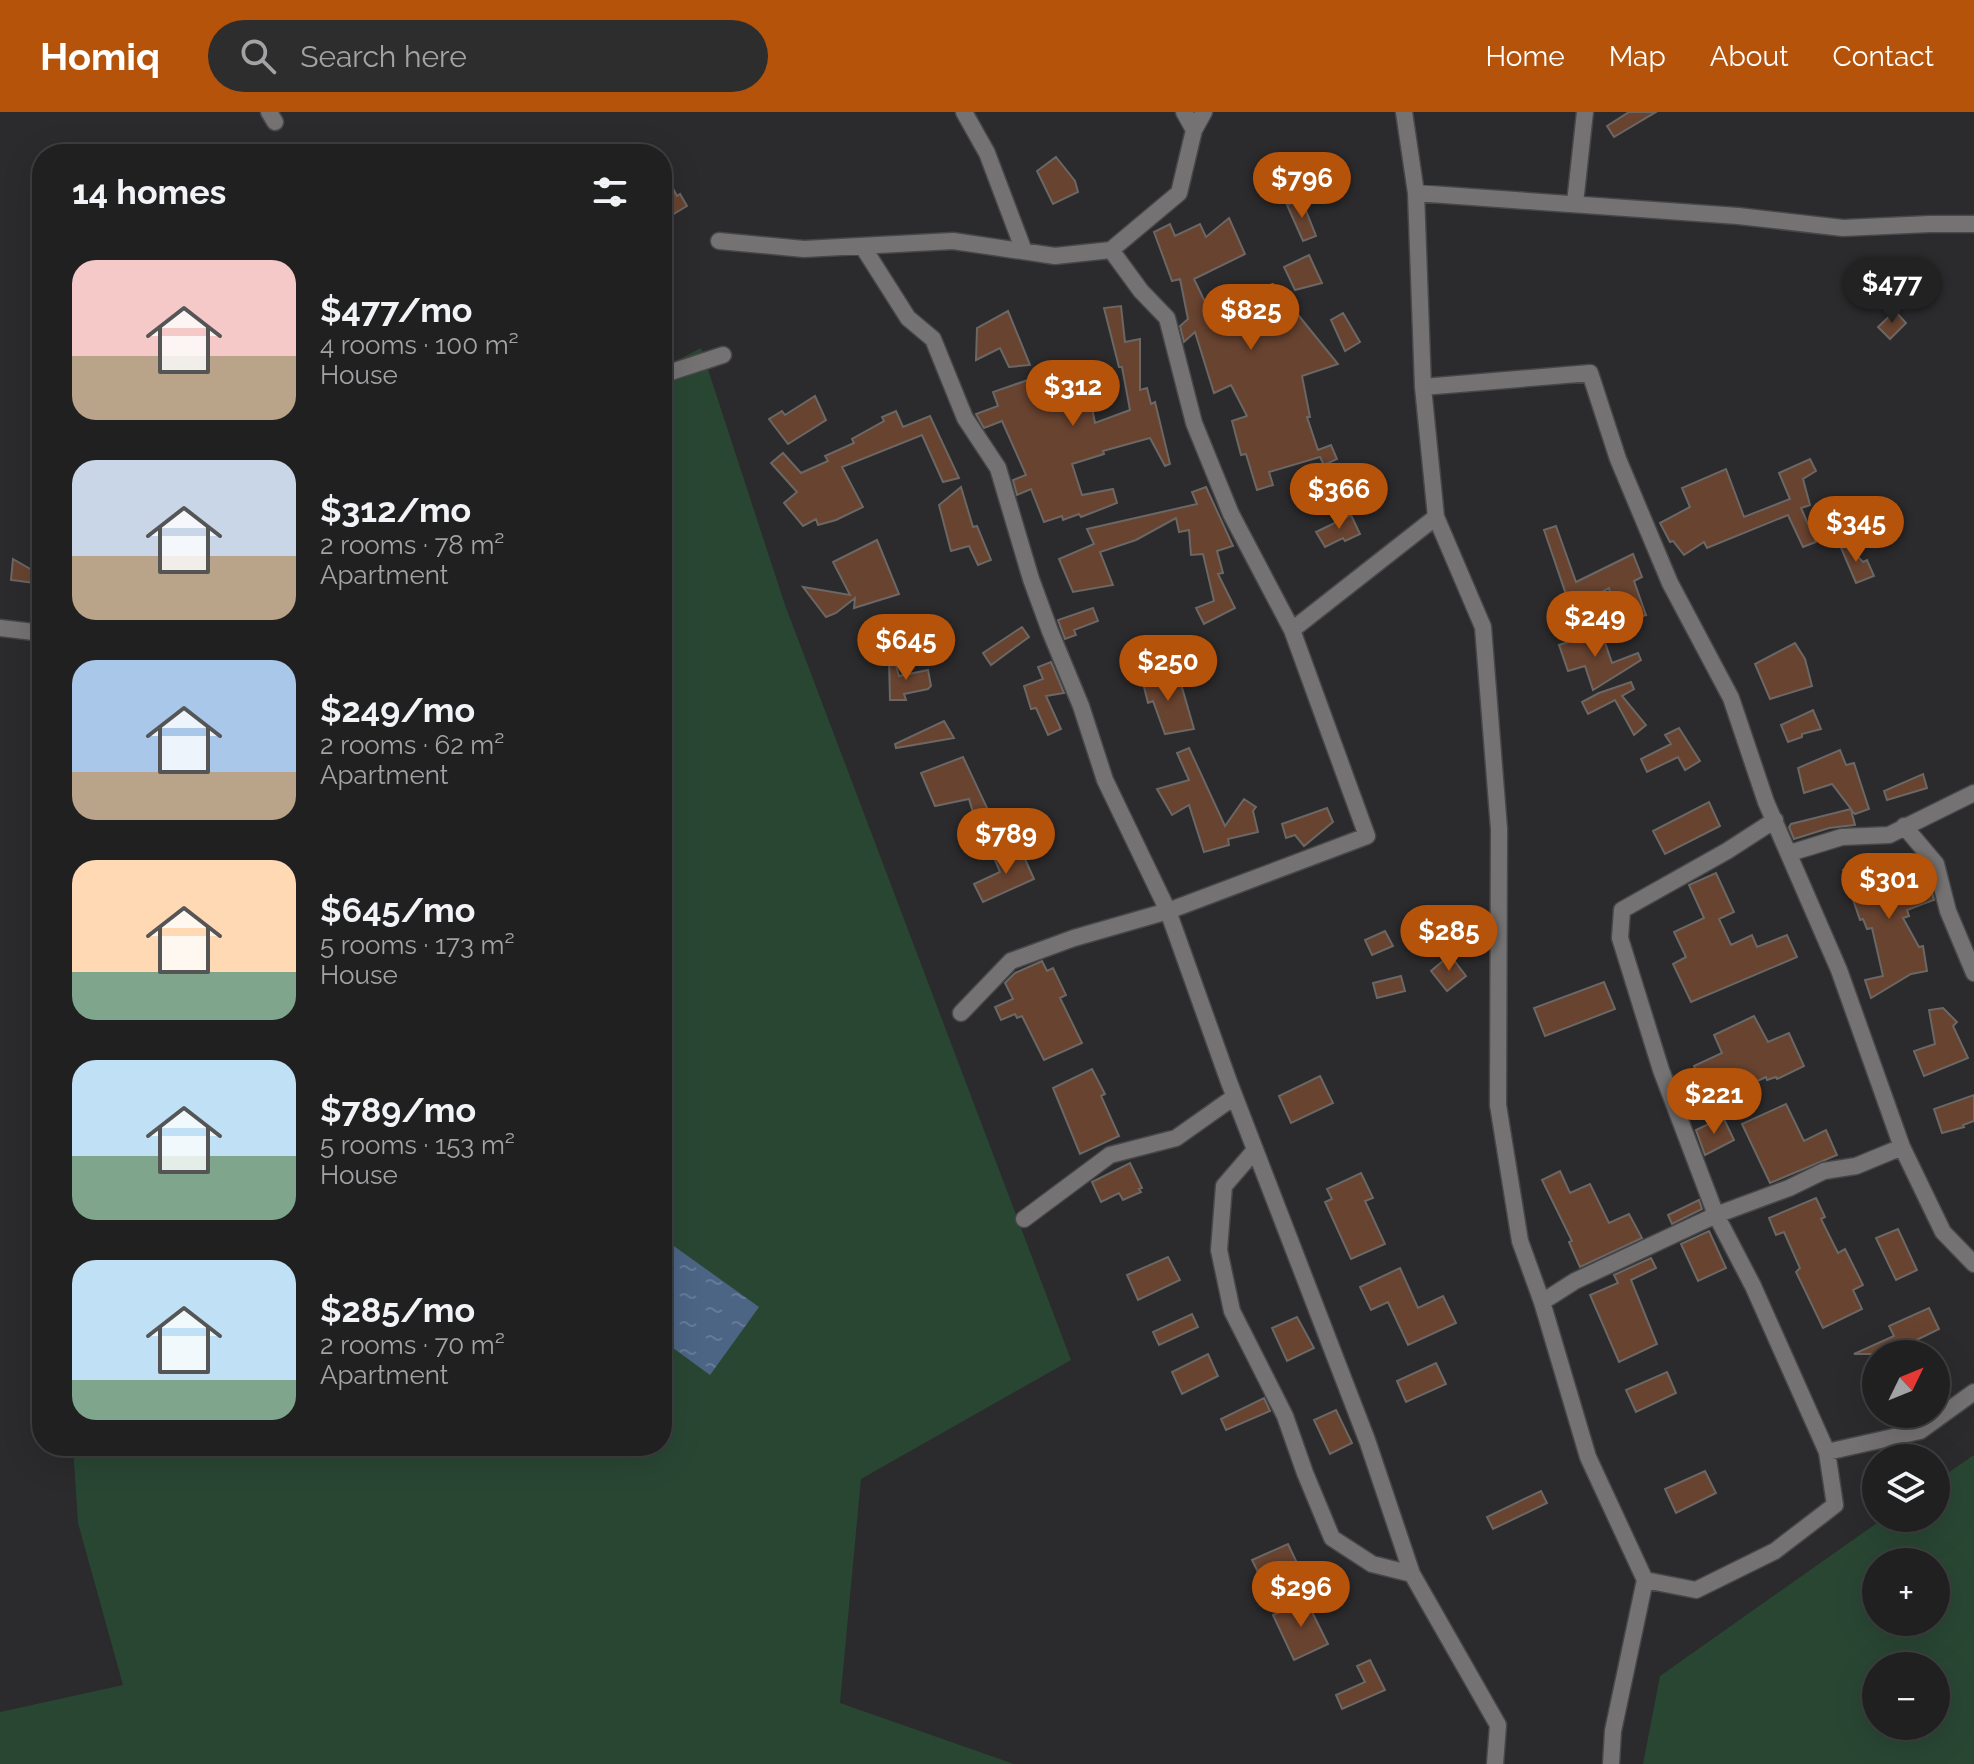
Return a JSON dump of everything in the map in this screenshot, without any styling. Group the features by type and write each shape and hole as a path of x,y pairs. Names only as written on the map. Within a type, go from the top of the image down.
{"street":[{"path":"964,112 987,153 1024,251"},
{"path":"1184,112 1194,130"},
{"path":"719,241 804,249 953,241 1055,256 1111,250 1179,193 1194,130 1204,112"},
{"path":"1404,112 1416,193 1423,387 1436,517 1483,627 1499,829 1498,1105 1520,1241 1542,1302 1588,1457 1645,1580 1613,1731 1611,1764"},
{"path":"1575,203 1585,112"},
{"path":"1416,193 1738,216 1843,228 1974,224"},
{"path":"863,247 908,318 933,339 965,418 998,468 1031,579 1081,706 1105,780 1168,911 1234,1097 1367,1440 1412,1574 1498,1725 1495,1764"},
{"path":"961,1013 1011,961 1074,938 1168,911 1367,836 1292,630 1231,514 1194,423 1167,318 1141,291 1111,250"},
{"path":"672,372 723,355"},
{"path":"1423,387 1590,373 1618,459 1670,583 1731,698 1797,878 1839,970 1902,1147 1943,1232 1974,1264"},
{"path":"1292,630 1436,517"},
{"path":"0,628 32,632"},
{"path":"1790,853 1842,837 1889,835 1974,793"},
{"path":"1645,1580 1696,1590 1775,1551 1835,1505 1827,1452 1753,1286 1716,1215 1661,1070 1620,938 1622,910 1775,820"},
{"path":"1904,826 1936,864 1948,911 1974,973"},
{"path":"1024,1219 1110,1155 1176,1138 1234,1097"},
{"path":"1542,1302 1575,1281 1716,1215 1789,1188 1824,1171 1856,1166 1902,1147"},
{"path":"1255,1150 1224,1186 1219,1250 1232,1311 1285,1416 1332,1538 1372,1564 1412,1574"},
{"path":"1827,1452 1920,1431 1974,1392"}],"green space":[{"path":"701,348 785,605 1071,1360 861,1479 840,1703 1014,1764 0,1764 0,1712 123,1685 78,1523 74,1456 672,1456 672,363"},
{"path":"1974,1455 1974,1764 1643,1764 1660,1676 1864,1532 1950,1532 1950,1471"}],"water":[{"path":"672,1245 759,1307 710,1375 672,1347"}],"building":[{"path":"1629,112 1656,112 1614,137 1607,126"},
{"path":"1056,157 1075,181 1078,192 1053,204 1037,171"},
{"path":"672,187 677,196 680,194 687,206 672,215"},
{"path":"1301,198 1316,236 1303,241 1287,205"},
{"path":"1229,218 1245,254 1194,279 1206,304 1273,284 1338,364 1302,376 1310,417 1307,417 1318,450 1331,445 1337,459 1324,465 1320,457 1269,472 1273,485 1257,490 1246,454 1241,455 1232,421 1247,416 1231,385 1214,393 1195,332 1184,342 1180,326 1188,319 1180,279 1172,281 1154,232 1170,224 1175,236 1200,224 1206,237"},
{"path":"1309,255 1322,283 1295,290 1284,267"},
{"path":"1121,306 1125,342 1140,339 1140,390 1147,388 1151,404 1155,402 1170,464 1165,466 1150,438 1103,451 1104,454 1072,464 1082,495 1113,489 1117,503 1081,517 1079,514 1063,520 1062,516 1044,522 1031,489 1017,495 1013,480 1026,475 1002,421 984,428 976,414 998,406 993,392 1083,361 1095,423 1130,410 1122,367 1119,367 1104,308"},
{"path":"1008,311 1030,365 1009,367 1000,348 976,360 977,328"},
{"path":"1895,311 1906,323 1890,339 1878,327"},
{"path":"1343,313 1360,342 1345,351 1331,320"},
{"path":"815,396 826,420 788,444 769,419 782,411 785,415"},
{"path":"896,411 903,427 930,416 959,478 943,482 922,435 842,467 863,507 836,520 818,525 816,519 803,526 784,503 797,492 771,463 783,453 801,473 828,461 825,456 854,443 852,439 884,421 882,417"},
{"path":"1810,459 1816,471 1803,479 1810,505 1801,508 1816,542 1803,547 1788,515 1707,548 1704,542 1684,555 1673,541 1670,542 1660,523 1690,507 1682,488 1726,469 1744,517 1790,499 1779,473"},
{"path":"961,487 973,527 977,526 991,560 978,565 969,546 951,551 939,505"},
{"path":"1206,487 1233,546 1217,551 1223,573 1218,574 1235,608 1204,624 1196,608 1214,601 1203,554 1191,555 1189,530 1179,532 1176,518 1136,540 1100,552 1113,585 1073,592 1059,559 1094,544 1087,529 1197,504 1192,492"},
{"path":"1351,515 1360,534 1325,547 1316,532"},
{"path":"1556,526 1576,582 1633,554 1642,577 1634,581 1646,615 1618,623 1609,588 1571,609 1544,530"},
{"path":"1837,535 1863,562 1867,560 1874,576 1856,583"},
{"path":"877,540 899,594 854,608 855,598 826,617 803,587 850,595 833,562"},
{"path":"13,559 32,570 32,583 11,580"},
{"path":"1093,608 1098,621 1074,630 1076,635 1065,639 1058,620"},
{"path":"1022,627 1029,637 991,665 983,653"},
{"path":"1601,631 1612,663 1638,653 1641,660 1593,690 1585,666 1568,671 1559,645"},
{"path":"1795,643 1805,659 1812,686 1770,699 1755,664"},
{"path":"894,658 899,676 928,670 931,686 904,694 906,700 890,700 889,659"},
{"path":"1051,662 1064,693 1046,696 1061,729 1048,735 1036,708 1031,709 1024,686 1043,679 1038,667"},
{"path":"1155,668 1164,687 1179,677 1194,729 1165,734 1153,701 1148,703 1141,675"},
{"path":"1631,682 1634,689 1622,696 1646,725 1634,735 1615,700 1588,714 1582,702"},
{"path":"1813,710 1821,729 1788,742 1781,725"},
{"path":"944,721 954,738 896,748 895,744"},
{"path":"1679,728 1700,761 1685,770 1678,757 1647,772 1641,759 1671,744 1665,735"},
{"path":"1189,748 1225,826 1244,799 1256,807 1253,811 1258,832 1228,839 1229,845 1204,852 1189,805 1172,815 1157,789 1189,780 1177,753"},
{"path":"1840,750 1846,765 1854,763 1869,809 1855,814 1851,810 1855,825 1829,828 1794,839 1789,827 1791,824 1851,809 1832,784 1804,793 1798,768"},
{"path":"963,757 992,825 978,830 969,799 935,806 921,773"},
{"path":"1923,774 1927,788 1887,800 1884,791"},
{"path":"1709,802 1720,826 1665,854 1653,831"},
{"path":"1327,808 1333,822 1304,846 1295,835 1286,838 1282,824"},
{"path":"1020,848 1034,879 983,902 974,884 1000,872 995,860"},
{"path":"1886,861 1893,892 1910,885 1926,870 1934,900 1907,910 1909,916 1903,918 1919,947 1923,946 1927,971 1911,974 1871,998 1865,980 1883,976 1872,928 1867,929 1863,919 1860,920 1843,870"},
{"path":"1716,873 1734,912 1719,919 1731,945 1752,935 1757,947 1787,935 1797,957 1691,1002 1673,964 1686,957 1674,932 1704,918 1689,885"},
{"path":"1385,931 1393,946 1372,955 1365,940"},
{"path":"1450,955 1466,976 1447,991 1431,971"},
{"path":"1042,961 1047,971 1053,968 1066,995 1060,998 1082,1043 1044,1060 1022,1016 1017,1018 1015,1014 1001,1020 995,1007 1013,999 1005,983 1015,973"},
{"path":"1401,976 1405,991 1377,998 1373,983"},
{"path":"1604,982 1615,1009 1545,1036 1534,1008"},
{"path":"1943,1008 1957,1022 1953,1026 1968,1058 1924,1076 1914,1051 1935,1044 1929,1010"},
{"path":"1754,1016 1768,1042 1789,1033 1804,1066 1777,1079 1767,1080 1766,1077 1710,1103 1694,1066 1722,1053 1714,1035"},
{"path":"1092,1069 1105,1094 1101,1096 1119,1136 1080,1154 1053,1088"},
{"path":"1320,1076 1333,1103 1291,1123 1279,1096"},
{"path":"1974,1095 1974,1121 1942,1133 1934,1109"},
{"path":"1786,1104 1804,1141 1826,1130 1837,1155 1770,1183 1742,1124"},
{"path":"1723,1117 1734,1140 1705,1155 1696,1130"},
{"path":"1130,1163 1141,1192 1123,1200 1119,1193 1101,1202 1092,1182"},
{"path":"1560,1171 1570,1193 1590,1184 1609,1223 1629,1214 1642,1238 1580,1267 1569,1242 1572,1241 1542,1180"},
{"path":"1361,1173 1373,1198 1365,1201 1385,1244 1351,1259 1325,1202 1332,1199 1327,1189"},
{"path":"1816,1198 1825,1217 1821,1219 1838,1253 1845,1249 1863,1285 1853,1290 1862,1309 1823,1328 1796,1272 1800,1268 1784,1232 1776,1235 1769,1218"},
{"path":"1699,1200 1702,1209 1672,1224 1668,1215"},
{"path":"1898,1229 1917,1270 1896,1280 1876,1238"},
{"path":"1709,1231 1726,1268 1698,1281 1681,1244"},
{"path":"1168,1257 1180,1280 1138,1300 1127,1275"},
{"path":"1651,1258 1656,1268 1631,1280 1657,1344 1619,1362 1590,1295 1618,1283 1614,1275"},
{"path":"1400,1268 1418,1308 1443,1296 1456,1323 1408,1345 1388,1302 1371,1310 1360,1287"},
{"path":"1929,1308 1939,1329 1917,1340 1885,1340 1894,1336 1889,1326"},
{"path":"1192,1314 1198,1327 1159,1345 1153,1332"},
{"path":"1297,1317 1314,1348 1287,1361 1272,1328"},
{"path":"1208,1354 1218,1376 1182,1394 1172,1372"},
{"path":"1436,1363 1446,1384 1406,1402 1397,1381"},
{"path":"1667,1372 1676,1393 1636,1412 1626,1390"},
{"path":"1264,1398 1270,1411 1226,1430 1221,1419"},
{"path":"1336,1410 1352,1443 1330,1454 1314,1420"},
{"path":"1705,1471 1716,1493 1676,1513 1665,1489"},
{"path":"1541,1491 1547,1503 1493,1529 1487,1517"},
{"path":"1288,1544 1297,1563 1262,1580 1252,1560"},
{"path":"1311,1597 1317,1610 1312,1612 1328,1644 1294,1660 1273,1615"},
{"path":"1370,1660 1385,1690 1342,1709 1336,1695 1365,1682 1357,1666"}]}
